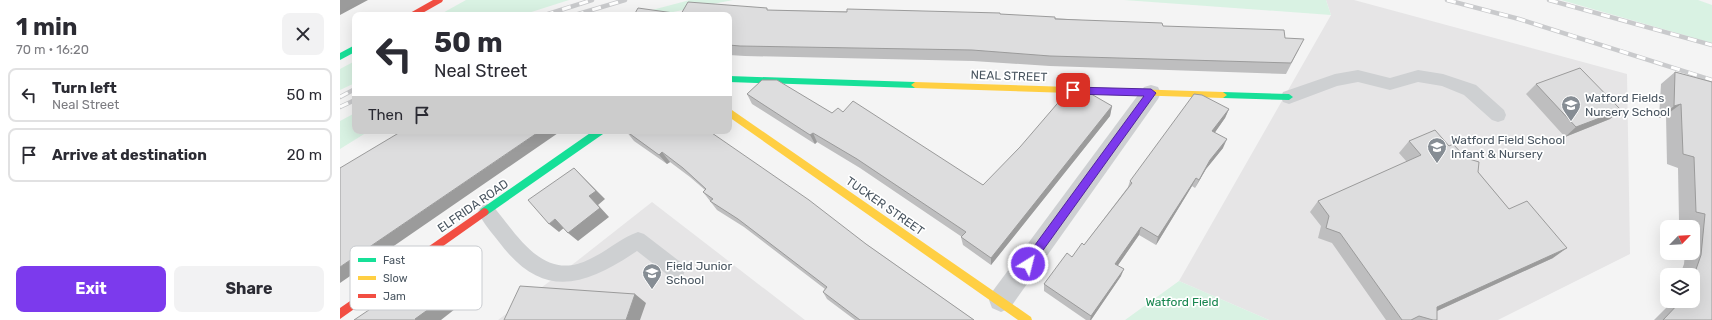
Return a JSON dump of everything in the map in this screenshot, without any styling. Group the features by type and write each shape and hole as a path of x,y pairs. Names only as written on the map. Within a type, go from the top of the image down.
{"street":[{"path":"418,12 440,0"},
{"path":"340,57 352,50"},
{"name":"NEAL STREET","path":"732,79 1289,97"},
{"path":"1001,300 1151,93"},
{"name":"TUCKER STREET","path":"732,114 1001,300 1027,320"},
{"name":"ELFRIDA ROAD","path":"438,246 596,134"},
{"name":"ELFRIDA ROAD","path":"340,314 350,307"}],"lane":[{"path":"1289,97 1312,90 1335,80 1358,76 1374,82 1390,84 1418,76 1443,80 1470,90 1498,115"},
{"path":"487,212 522,255 553,274 579,273 602,264 638,240 676,270"}],"shaded area":[{"name":"Watford Field School Infant & Nursery","path":"1326,0 1354,0 1627,74 1630,254 1498,320 1269,320 1179,281 1331,15"},
{"name":"Field Junior School","path":"652,202 805,320 498,320 577,261"}],"green space":[{"path":"466,0 569,0 531,12 444,12"},
{"path":"690,0 733,0 673,12 644,12"},
{"path":"1124,0 1326,0 1331,15"},
{"path":"1561,0 1698,0 1712,5 1712,43"},
{"path":"352,63 352,84 340,90 340,69"},
{"path":"352,115 352,134 364,134 340,149 340,121"},
{"name":"Watford Field","path":"1179,281 1269,320 1125,320"}],"building":[{"path":"688,2 767,8 767,10 847,12 847,9 1000,13 1055,17 1055,19 1162,23 1163,26 1284,30 1285,38 1304,39 1291,63 1050,56 972,50 740,46 732,45 732,12 682,12"},
{"path":"638,8 667,12 636,12"},
{"path":"1580,68 1621,110 1576,127 1536,84"},
{"path":"1675,72 1712,82 1712,320 1663,320 1674,308 1700,308 1700,268 1696,268 1701,255 1705,214 1696,212 1694,157 1683,154 1681,104 1674,106"},
{"path":"762,80 777,80 832,113 838,108 843,112 853,101 983,185 1020,147 1069,90 1086,91 1112,106 991,258 961,237 966,232 857,159 813,133 810,135 747,94"},
{"path":"1194,94 1202,95 1229,109 1212,131 1227,139 1210,160 1199,180 1196,178 1158,237 1141,227 1115,264 1124,269 1091,316 1044,284 1067,253 1072,257 1082,243 1084,245 1132,183 1130,181"},
{"path":"1435,130 1449,146 1453,144 1466,158 1479,162 1478,172 1509,209 1527,201 1567,248 1437,307 1437,320 1419,316 1411,320 1402,320 1340,233 1326,228 1329,216 1318,201 1421,155 1409,141"},
{"path":"397,134 536,134 371,246 350,246 350,260 340,267 340,168"},
{"path":"630,134 713,134 809,200 866,244 974,320 860,320 823,292 827,287 738,219 710,201 713,199 703,192 706,189 683,168 662,152 659,155"},
{"path":"574,168 596,191 589,196 600,208 568,233 555,219 549,224 528,200"},
{"path":"520,286 635,294 626,320 504,320"},
{"path":"369,310 428,310 415,319 416,320 354,320"}],"railway":[{"path":"554,12 592,0"},
{"path":"585,12 625,0"},
{"path":"1447,0 1519,19 1712,80"},
{"path":"1549,0 1712,45"},
{"path":"340,97 352,91"},
{"path":"340,107 352,101"}],"traffic: fast":[{"path":"340,57 352,50"},
{"path":"732,79 915,85"},
{"path":"1223,95 1289,97"},
{"path":"484,212 596,134"}],"traffic: slow":[{"path":"915,85 1223,95"},
{"path":"732,114 1027,320"}],"traffic: jam":[{"path":"418,12 439,0"},
{"path":"436,246 484,212"},
{"path":"340,314 350,307"}],"place":[{"name":"Watford Fields Nursery School","path":"1571,122"},
{"name":"Watford Field School Infant & Nursery","path":"1437,164"},
{"name":"Field Junior School","path":"652,290"}],"route":[{"path":"1028,264 1151,93 1073,90"}]}
